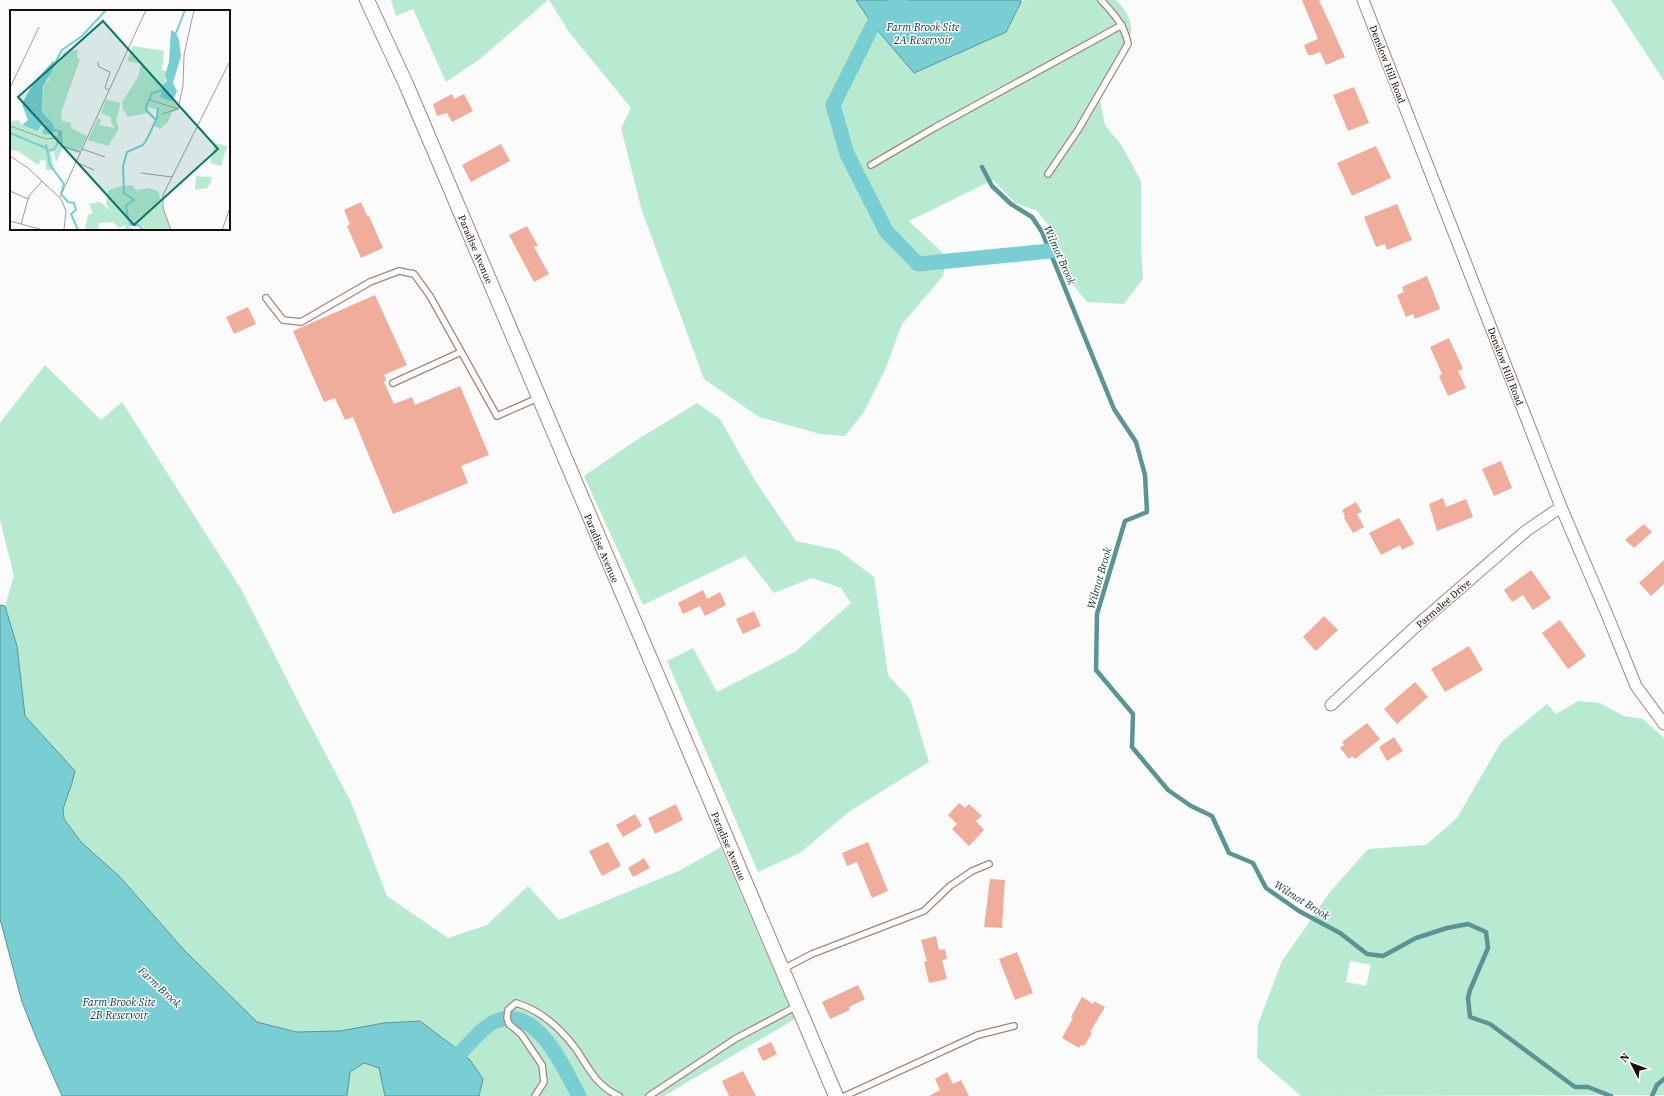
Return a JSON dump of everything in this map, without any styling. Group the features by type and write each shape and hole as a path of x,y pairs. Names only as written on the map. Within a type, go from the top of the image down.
{"street":[{"name":"Paradise Avenue","path":"367,0 406,84 796,1006 836,1096"},
{"name":"Denslow Hill Road","path":"1363,0 1561,507 1636,686 1664,724"},
{"name":"Parmalee Drive","path":"1331,705 1414,628 1526,531 1561,507"}],"lane":[{"path":"1048,174 1078,130 1128,44 1127,35 1122,25 1101,0"},
{"path":"871,165 934,128 1122,25"},
{"path":"266,298 283,320 301,322 370,282 399,271 414,274 430,296 497,416 538,398"},
{"path":"393,383 461,352"},
{"path":"781,970 812,954 924,911 950,886 972,871 989,864"},
{"path":"536,1096 544,1082 542,1065 521,1034 509,1024 507,1018 508,1010 516,1003 528,1006 562,1031 577,1050 596,1080 619,1096"},
{"path":"649,1096 735,1039 796,1006"},
{"path":"845,1096 978,1035 1014,1026"}],"green space":[{"path":"391,0 548,0 480,59 446,82 413,9 396,16"},
{"path":"549,0 856,0 873,25 914,73 1006,32 1021,2 1025,0 1116,0 1127,14 1131,32 1122,51 1098,91 1105,125 1122,146 1141,181 1141,245 1143,279 1124,304 1087,302 1069,280 1049,226 1037,211 1015,203 993,180 909,221 947,257 943,276 902,324 885,370 864,412 845,436 820,434 759,417 704,379 642,211 621,128 631,108 569,32"},
{"path":"1611,0 1664,0 1664,81"},
{"path":"45,365 101,420 122,402 241,589 351,802 387,896 448,938 487,925 528,886 559,920 681,870 721,847 795,1019 664,1096 479,1096 483,1079 470,1060 420,1021 384,1023 340,1031 296,1032 257,1022 184,950 120,877 81,842 64,819 63,809 75,771 25,716 17,646 5,606 14,576 0,520 0,423"},
{"path":"697,403 720,419 754,479 796,541 838,550 874,577 888,675 910,699 929,762 850,811 800,853 758,872 667,661 693,648 717,692 795,652 851,603 841,588 812,578 774,593 745,556 643,605 584,476 635,441"},
{"path":"1578,701 1600,703 1624,716 1643,719 1664,738 1664,1095 1301,1096 1257,1058 1258,1024 1282,961 1330,892 1368,849 1426,845 1457,818 1501,742 1547,704 1556,714","holes":["1350,961 1371,965 1366,986 1346,982"]},
{"path":"364,1063 379,1068 385,1096 347,1096 350,1072"}],"water":[{"name":"Farm Brook Site 2A Reservoir","path":"856,0 1021,0 1021,2 1006,32 914,73 873,25"},
{"name":"Farm Brook Site 2B Reservoir","path":"0,605 5,606 17,646 25,716 75,771 63,809 64,819 81,842 120,877 184,950 257,1022 296,1032 340,1031 384,1023 420,1021 470,1060 483,1079 479,1096 385,1096 379,1068 364,1063 350,1072 347,1096 62,1096 22,1002 0,919"}],"building":[{"path":"1302,0 1319,0 1345,57 1326,65 1320,52 1308,55 1304,45 1318,39"},
{"path":"1354,87 1369,123 1348,131 1333,95"},
{"path":"452,94 454,99 464,94 473,111 452,122 447,113 437,116 433,104"},
{"path":"501,144 510,161 471,182 462,165"},
{"path":"1376,146 1391,178 1352,196 1337,163"},
{"path":"361,202 383,248 361,258 347,226 350,224 344,210"},
{"path":"1397,204 1412,240 1387,250 1385,244 1376,247 1364,217"},
{"path":"527,226 538,246 534,247 549,274 534,282 509,235"},
{"path":"1427,276 1440,309 1415,319 1413,314 1406,317 1397,295 1404,292 1402,287"},
{"path":"375,295 407,365 384,375 386,380 384,382 394,404 412,397 415,405 460,386 489,455 461,466 468,483 393,514 353,417 345,420 335,398 324,402 293,331"},
{"path":"248,307 256,324 234,334 226,317"},
{"path":"1449,338 1463,369 1458,371 1466,388 1448,396 1439,376 1442,374 1430,347"},
{"path":"1501,461 1512,488 1494,496 1482,469"},
{"path":"1443,498 1446,507 1466,499 1473,517 1437,531 1429,504"},
{"path":"1356,502 1362,512 1357,514 1364,527 1353,533 1344,518 1345,516 1342,510"},
{"path":"1399,518 1414,544 1402,550 1400,545 1381,555 1369,533"},
{"path":"1644,524 1652,532 1634,548 1625,540"},
{"path":"1664,560 1664,584 1651,596 1639,583"},
{"path":"1531,570 1551,598 1533,610 1523,595 1512,602 1504,590"},
{"path":"703,590 707,599 720,592 726,605 705,616 700,606 683,614 678,603"},
{"path":"754,611 761,626 743,634 736,619"},
{"path":"1324,616 1338,630 1316,651 1303,637"},
{"path":"1560,620 1586,656 1568,669 1542,633"},
{"path":"1469,646 1483,670 1445,692 1431,669"},
{"path":"1415,682 1428,697 1397,724 1384,709"},
{"path":"1367,723 1380,739 1355,759 1352,756 1349,759 1340,748 1344,745 1342,742"},
{"path":"1394,737 1403,751 1387,761 1379,747"},
{"path":"959,803 965,808 969,804 982,816 976,821 984,830 969,846 952,829 957,824 948,815"},
{"path":"676,804 683,820 655,834 648,818"},
{"path":"635,814 642,826 623,837 616,825"},
{"path":"608,842 621,866 602,876 589,851"},
{"path":"868,842 888,891 872,898 857,862 847,866 842,853"},
{"path":"644,858 650,868 633,877 628,868"},
{"path":"990,879 1005,880 1002,928 984,927"},
{"path":"936,936 939,950 945,949 947,959 942,960 947,979 929,983 924,962 927,961 921,940"},
{"path":"1017,952 1033,993 1015,1000 999,959"},
{"path":"858,985 865,999 849,1007 850,1010 830,1019 822,1002"},
{"path":"1082,997 1093,1004 1094,1001 1105,1007 1090,1032 1092,1033 1084,1046 1081,1045 1079,1048 1062,1038"},
{"path":"771,1042 777,1054 763,1061 757,1049"},
{"path":"743,1071 756,1096 729,1096 722,1081"},
{"path":"947,1072 953,1084 961,1080 969,1096 929,1096 940,1090 935,1079"}],"waterway":[{"path":"901,0 873,25 833,105 847,154 886,231 918,264 1050,251"},
{"name":"Wilmot Brook","path":"982,167 992,186 1011,204 1032,217 1042,232 1114,409 1136,442 1145,475 1147,512 1125,521 1097,614 1096,670 1133,714 1132,747 1168,790 1191,806 1212,816 1229,853 1253,863 1266,888 1299,911 1340,933 1367,954 1383,956 1416,938 1447,928 1468,924 1486,932 1488,948 1468,998 1470,1017 1490,1024 1575,1087 1588,1087 1611,1096"},
{"path":"461,1052 482,1030 496,1021 511,1018 524,1022 536,1030 557,1055 579,1096"},
{"name":"Wilmot Brook","path":"1652,1096 1657,1085 1664,1079"}],"water label":[{"name":"Farm Brook","path":"160,987"}]}
